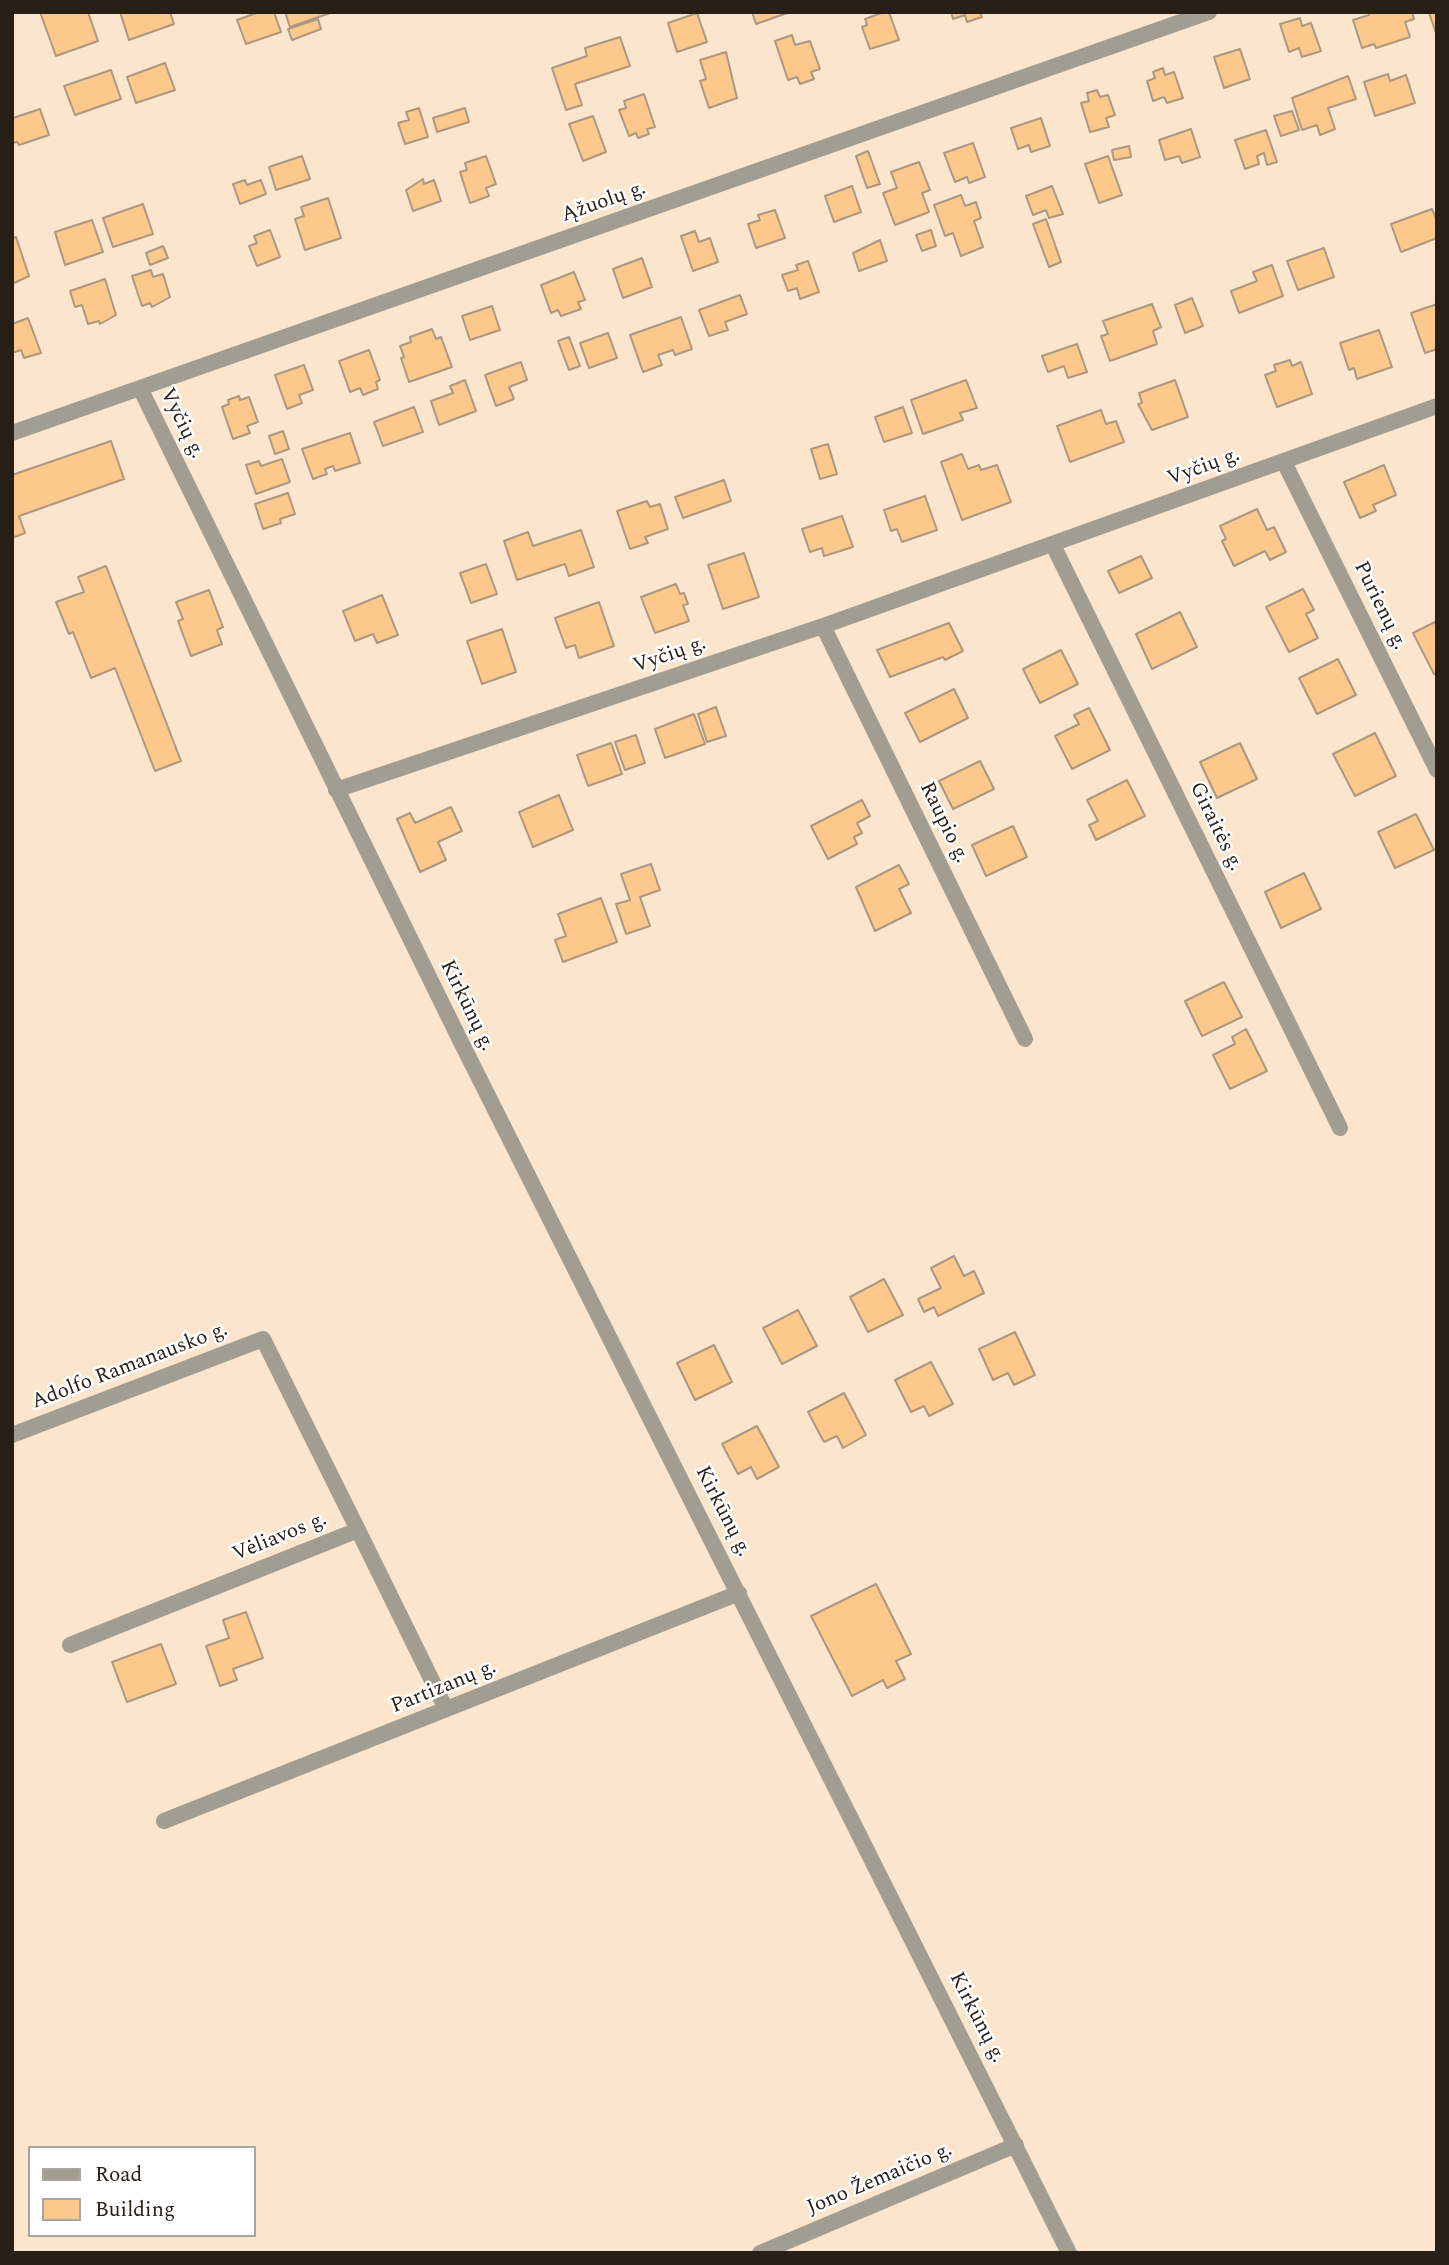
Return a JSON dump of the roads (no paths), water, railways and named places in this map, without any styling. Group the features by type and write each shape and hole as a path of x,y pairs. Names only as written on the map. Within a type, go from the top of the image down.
{"street":[{"name":"Ąžuolų g.","path":"12,433 1209,12"},
{"name":"Vyčių g.","path":"139,388 336,790 823,626 1437,406"},
{"name":"Purienų g.","path":"1284,462 1437,769"},
{"name":"Giraitės g.","path":"1052,545 1340,1128"},
{"name":"Raupio g.","path":"823,626 1025,1039"},
{"name":"Kirkūnų g.","path":"336,790 1069,2253"},
{"name":"Adolfo Ramanausko g.","path":"12,1435 263,1339 358,1530"},
{"name":"Vėliavos g.","path":"70,1645 358,1530 446,1709"},
{"name":"Partizanų g.","path":"164,1822 739,1593"},
{"name":"Jono Žemaičio g.","path":"760,2253 1016,2145"}]}
